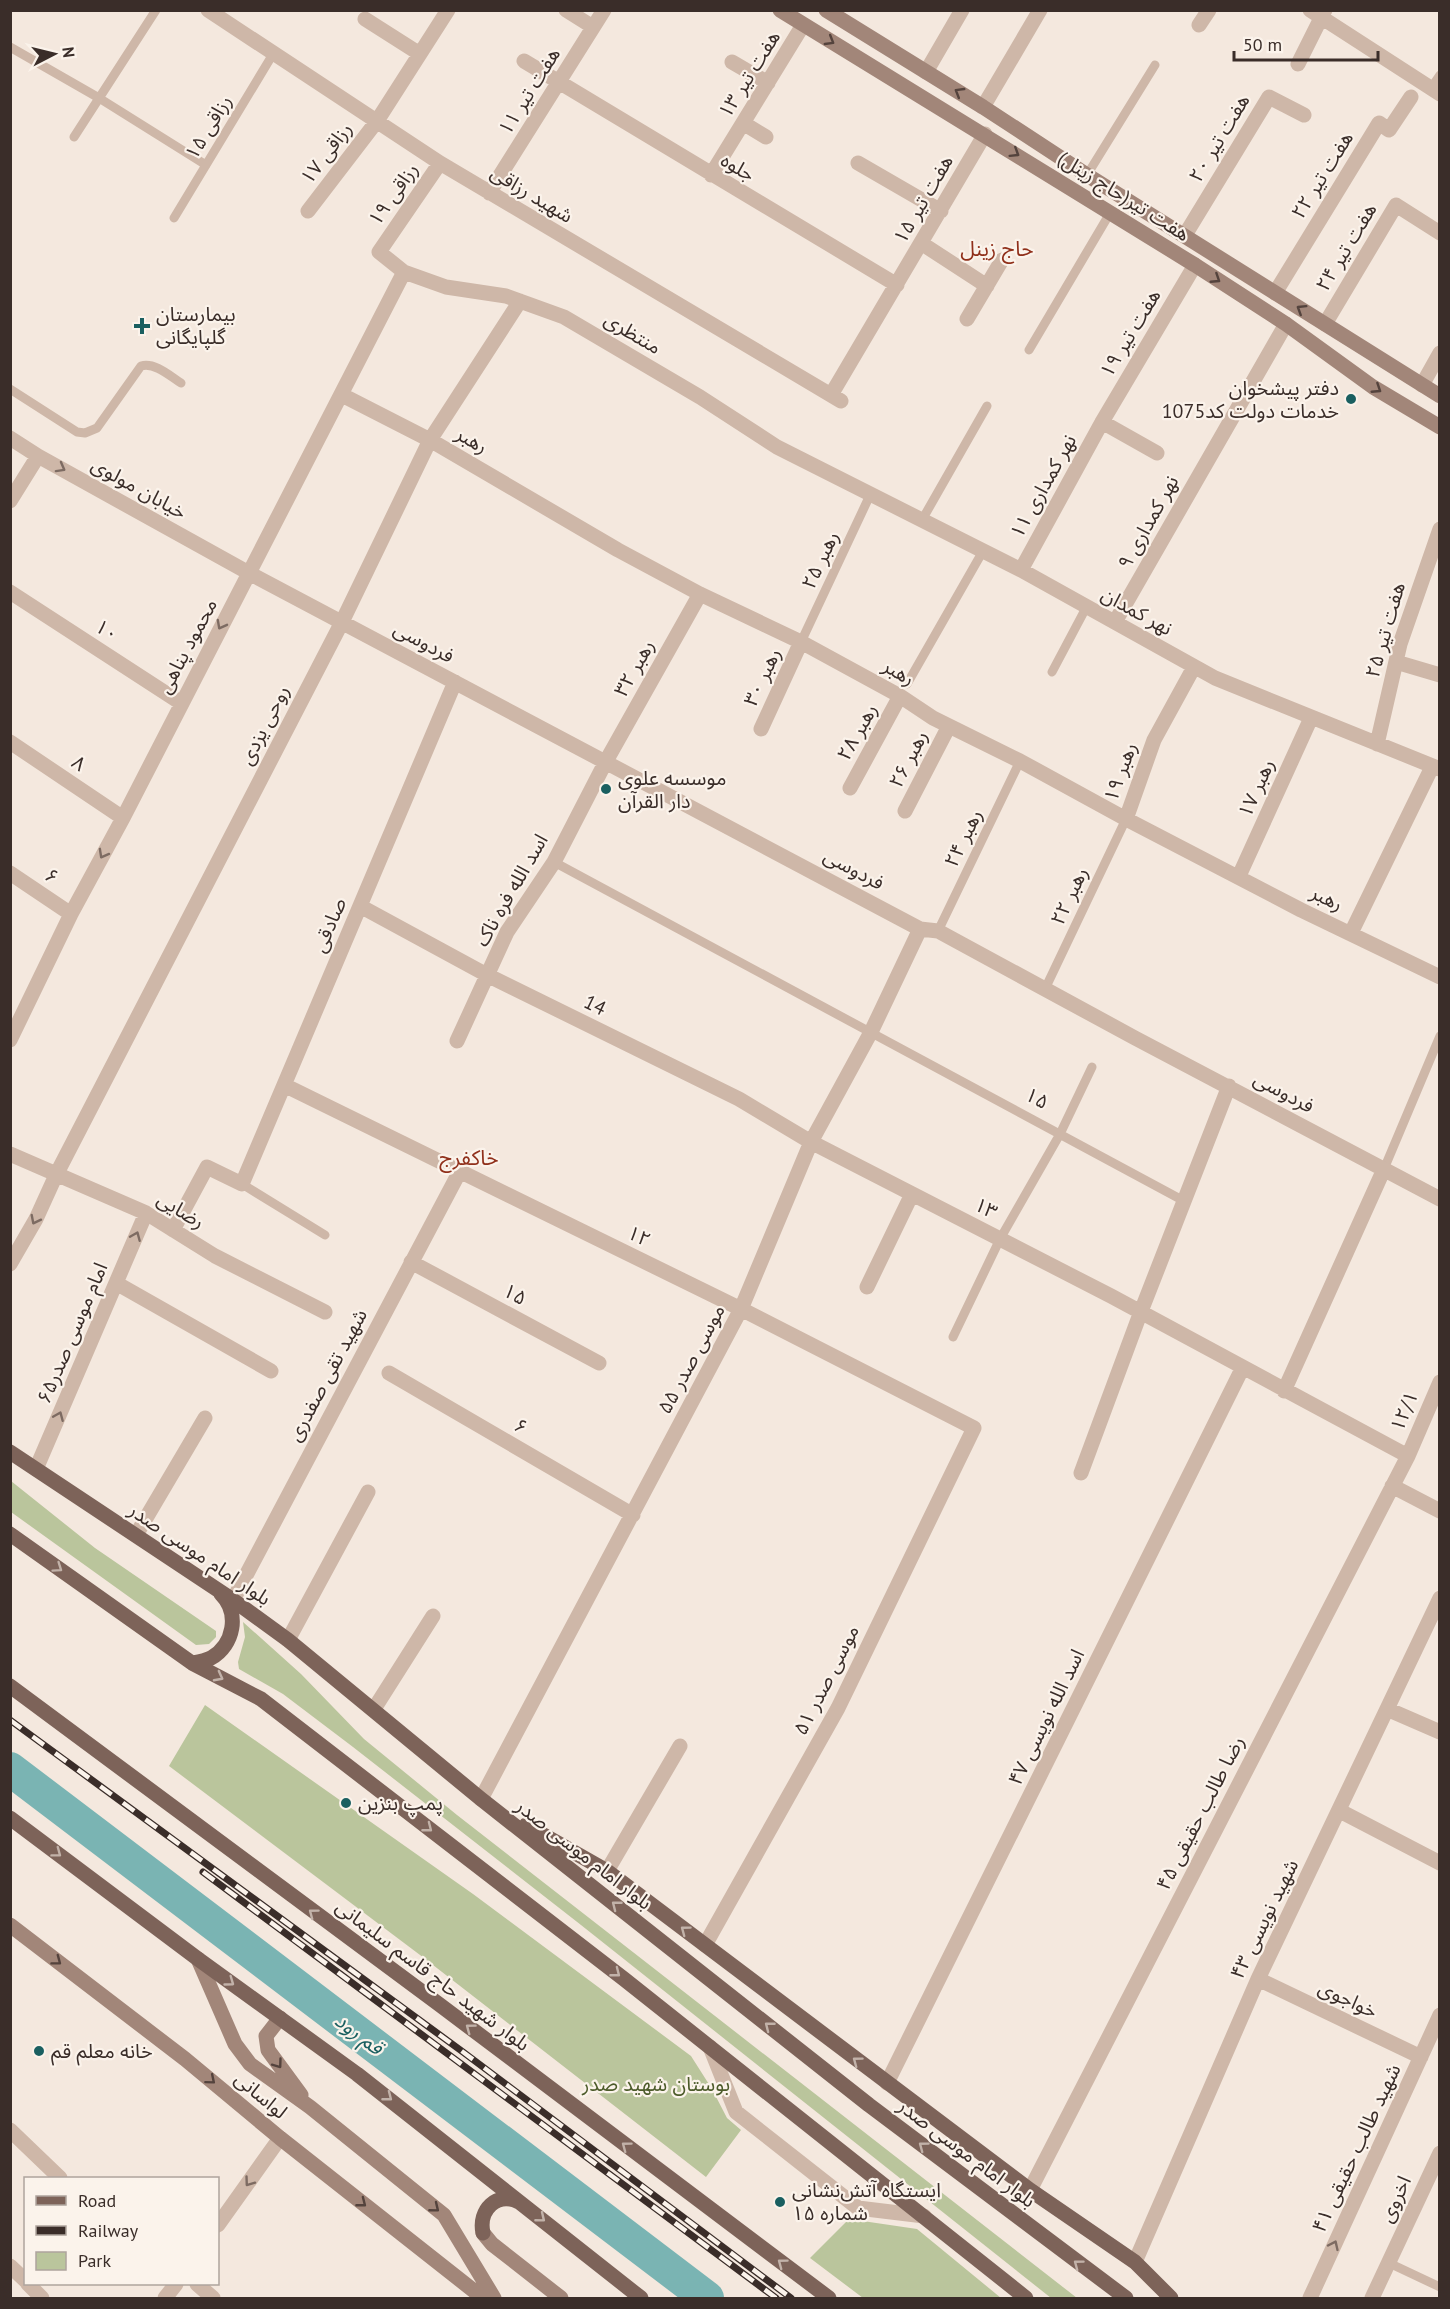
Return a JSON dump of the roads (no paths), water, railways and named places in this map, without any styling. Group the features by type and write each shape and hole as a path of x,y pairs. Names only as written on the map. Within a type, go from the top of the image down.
{"main road":[{"name":"هفت تیر(حاج زینل)","path":"780,10 1195,265 1286,324 1373,387 1440,427"},
{"name":"هفت تیر(حاج زینل)","path":"826,10 1440,396"},
{"name":"بلوار امام موسی صدر","path":"10,1452 214,1587 288,1640 481,1799 860,2097 1126,2298"},
{"path":"10,1534 192,1663 269,1706 710,2047 1026,2298"},
{"path":"192,1663 209,1659 223,1649 231,1633 233,1616 226,1600 214,1587"},
{"name":"بلوار شهید حاج قاسم سلیمانی","path":"10,1686 828,2298"},
{"path":"481,1799 607,1872 1030,2190 1135,2262 1171,2298"},
{"path":"10,1818 198,1959 357,2074 641,2298"},
{"name":"لواسانی","path":"10,1925 185,2059 280,2138 483,2298"},
{"path":"198,1959 235,2044 250,2064 310,2108 444,2215 494,2298"},
{"path":"280,2018 266,2036 268,2050 310,2108"},
{"path":"523,2204 508,2198 493,2202 483,2213 481,2220 483,2233 492,2244 561,2298"}],"street":[{"name":"شهید رزاقی","path":"208,10 440,164 836,398"},
{"name":"رزاقی ۱۷","path":"308,211 377,121 448,10"},
{"path":"566,10 593,27"},
{"name":"هفت تیر ۱۱","path":"489,194 604,10"},
{"path":"926,72 962,10"},
{"path":"983,107 1040,10"},
{"path":"1199,25 1209,10"},
{"path":"1298,64 1318,13 1435,91"},
{"path":"365,19 420,54"},
{"name":"هفت تیر ۱۳","path":"711,175 803,25"},
{"name":"جلوه","path":"524,62 897,285"},
{"path":"732,62 768,83"},
{"name":"هفت تیر ۲۰","path":"1185,235 1269,97 1304,115"},
{"name":"هفت تیر ۲۲","path":"1275,293 1379,123 1389,130 1411,97"},
{"path":"743,123 766,137"},
{"name":"هفت تیر ۱۵","path":"836,398 897,285 985,135"},
{"path":"858,163 940,211"},
{"name":"رزاقی ۱۹","path":"404,272 379,252 440,164"},
{"name":"هفت تیر ۲۴","path":"1325,324 1398,200 1440,233"},
{"path":"921,243 987,286"},
{"path":"967,319 1002,260"},
{"name":"هفت تیر ۱۹","path":"1102,422 1195,265"},
{"name":"منتظری","path":"404,272 446,287 506,296 564,317 700,397 777,447 824,470"},
{"name":"محمود پناهی","path":"10,1040 15,1020 123,818 404,272"},
{"name":"روحی یزدی","path":"10,1264 36,1219 56,1175 342,622 430,440 520,301"},
{"name":"نهر کمداری ۹","path":"1115,622 1286,324"},
{"path":"1422,385 1440,353"},
{"name":"رهبر","path":"342,395 430,440 618,550 700,594 904,690 949,726 1020,761 1126,819 1440,977"},
{"path":"1102,422 1157,453"},
{"name":"نهر کمداری ۱۱","path":"1021,570 1102,422"},
{"name":"خیابان مولوی","path":"10,438 38,456 249,573"},
{"path":"10,501 38,456"},
{"name":"نهر کمدان","path":"824,470 1021,570 1215,678 1436,768"},
{"name":"هفت تیر ۲۵","path":"1377,744 1396,662 1440,529"},
{"name":"فردوسی","path":"249,573 920,929 938,931 1440,1199"},
{"name":"۱۰","path":"10,592 181,703"},
{"name":"رهبر ۳۲","path":"605,763 700,594"},
{"name":"رهبر ۳۰","path":"761,729 801,642"},
{"path":"1396,662 1440,675"},
{"name":"رهبر ۱۹","path":"1126,819 1154,740 1194,667"},
{"name":"صادقی","path":"242,1184 455,682"},
{"name":"رهبر ۲۸","path":"850,788 904,690"},
{"name":"رهبر ۱۷","path":"1239,876 1311,718"},
{"name":"رهبر ۲۶","path":"905,811 949,726"},
{"name":"۸","path":"10,742 123,818"},
{"name":"اسد الله فره ناک","path":"457,1041 507,932 554,862 605,763"},
{"path":"1351,933 1392,849 1436,768"},
{"name":"۶","path":"10,873 71,914"},
{"name":"14","path":"360,906 487,975 739,1099 811,1142"},
{"name":"موسی صدر ۵۵","path":"481,1799 741,1310 811,1142 871,1032 920,929"},
{"name":"۱۲","path":"284,1085 741,1310 974,1428"},
{"path":"1081,1473 1229,1086"},
{"name":"۱۳","path":"811,1142 1111,1296 1242,1369 1408,1456"},
{"name":"رضایی","path":"10,1154 146,1213 215,1256 325,1312"},
{"path":"174,1230 207,1167 242,1184"},
{"path":"1284,1391 1384,1169"},
{"name":"شهید تقی صفدری","path":"233,1600 460,1171"},
{"path":"867,1287 912,1194"},
{"name":"امام موسی صدر۶۵","path":"36,1469 146,1213"},
{"name":"۱۵","path":"411,1262 599,1363"},
{"path":"116,1283 272,1371"},
{"name":"۴۷ اسد الله نویسی","path":"887,2084 1242,1369"},
{"name":"۶","path":"389,1373 633,1515"},
{"name":"۱۲/۱","path":"1408,1456 1440,1382"},
{"path":"136,1535 205,1418"},
{"name":"موسی صدر ۵۱","path":"705,1946 838,1708 974,1428"},
{"name":"۴۵ رضا طالب حقیقی","path":"1030,2190 1408,1456"},
{"path":"1392,1486 1440,1511"},
{"path":"288,1640 368,1492"},
{"name":"۴۳ شهید نویسی","path":"1135,2262 1258,1979 1440,1598"},
{"path":"374,1709 433,1616"},
{"path":"1387,1709 1440,1732"},
{"path":"607,1872 680,1746"},
{"path":"1340,1811 1440,1863"},
{"name":"خواجوی","path":"1258,1979 1421,2057"},
{"name":"۴۱ شهید طالب حقیقی","path":"1310,2298 1440,2015"},
{"path":"710,2047 736,2112 858,2208 924,2216"},
{"path":"10,2130 59,2177"},
{"path":"219,2224 280,2138"},
{"name":"اخروی","path":"1372,2298 1440,2153"},
{"path":"10,2266 24,2279"},
{"path":"30,2285 42,2298"},
{"path":"199,2285 213,2298"}],"lane":[{"path":"74,137 156,10"},
{"path":"10,47 99,98 206,165"},
{"name":"رزاقی ۱۵","path":"174,219 273,54"},
{"path":"1087,175 1155,65"},
{"path":"1435,91 1440,75"},
{"path":"1029,350 1110,213"},
{"path":"10,389 77,432 85,433 97,428 141,366 147,364 156,367 181,383"},
{"path":"922,520 987,406"},
{"name":"رهبر ۲۵","path":"801,642 871,493"},
{"path":"904,690 983,551"},
{"path":"1052,672 1086,606"},
{"name":"رهبر ۲۴","path":"938,931 1020,761"},
{"name":"رهبر ۲۲","path":"1046,989 1126,819"},
{"name":"۱۵","path":"554,862 1184,1201"},
{"path":"1384,1169 1440,1036"},
{"path":"953,1337 1000,1239 1060,1134 1092,1067"},
{"path":"242,1184 325,1236"},
{"path":"1389,2263 1440,2287"}],"waterway":[{"name":"قم رود","path":"10,1769 707,2298"}],"railway":[{"path":"10,1720 463,2052 791,2298"},
{"path":"203,1872 776,2298"}],"place":[{"name":"بیمارستان گلپایگانی","path":"142,326"},
{"name":"دفتر پیشخوان خدمات دولت کد1075","path":"1351,399"},
{"name":"موسسه علوی دار القرآن","path":"606,789"},
{"name":"پمپ بنزین","path":"346,1803"},
{"name":"خانه معلم قم","path":"39,2051"},
{"name":"ایستگاه آتش‌نشانی شماره ۱۵","path":"780,2202"}],"district":[{"name":"حاج زینل","path":"997,249"},
{"name":"خاکفرج","path":"469,1158"}],"park label":[{"name":"بوستان شهید صدر","path":"656,2084"}]}
